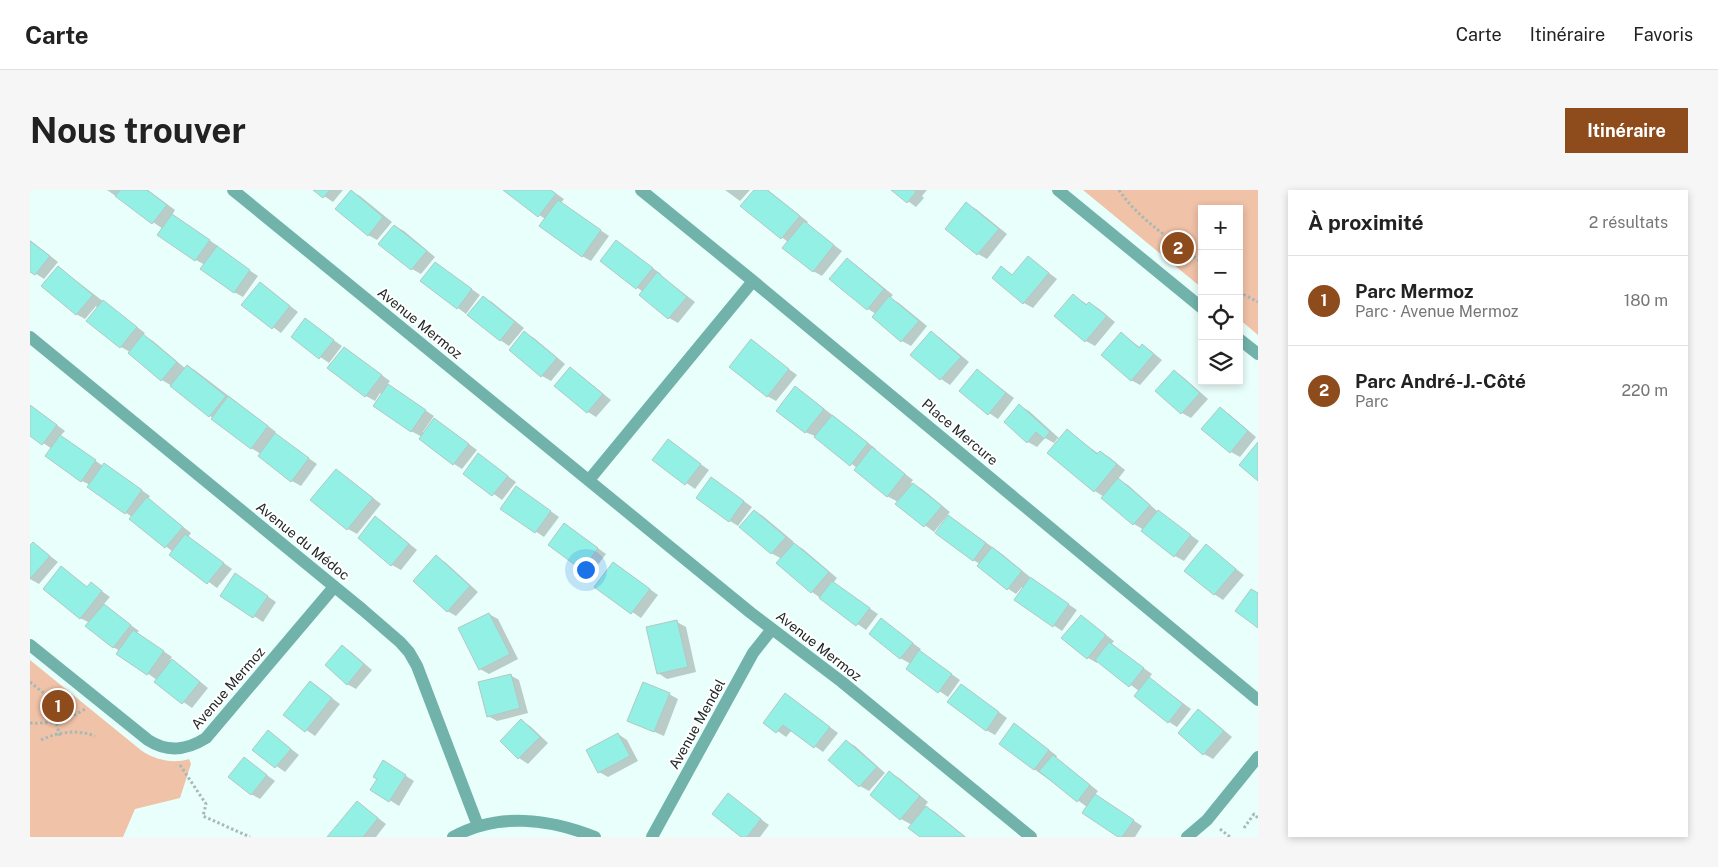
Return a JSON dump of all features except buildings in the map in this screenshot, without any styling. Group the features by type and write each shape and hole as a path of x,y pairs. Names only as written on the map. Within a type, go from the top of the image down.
{"street":[{"name":"Avenue Mermoz","path":"233,190 772,629 842,682 1031,837"},
{"name":"Place Mercure","path":"641,190 1258,700"},
{"path":"1058,190 1198,305"},
{"path":"589,480 753,281"},
{"name":"Avenue du Médoc","path":"30,337 389,631 409,652 423,680 478,826"},
{"path":"1240,340 1258,354"},
{"name":"Avenue Mermoz","path":"173,749 186,748 206,738 334,586"},
{"name":"Avenue Mendel","path":"652,837 754,653 772,629"},
{"path":"30,645 148,740 162,747 173,749"},
{"path":"1187,837 1212,823 1258,756"},
{"path":"454,837 478,826 498,822 535,821 570,828 595,837"}],"path":[{"path":"1119,190 1144,218 1198,261"},
{"path":"1243,294 1258,302"},
{"path":"30,682 72,716"},
{"path":"30,723 41,723 72,716 87,707"},
{"path":"56,720 59,734"},
{"path":"40,740 59,734 80,732 95,736"},
{"path":"173,749 177,761 206,804 202,816 250,837"},
{"path":"1244,828 1254,814 1258,818"},
{"path":"1212,823 1230,837"}],"shaded area":[{"path":"1083,190 1258,190 1258,335 1243,322 1243,205 1198,205 1198,285"},
{"path":"30,660 142,751 153,757 165,760 189,759 191,764 180,798 135,809 123,837 30,837"}],"place":[{"name":"Parc André-J.-Côté","path":"1178,248"},
{"name":"Parc Mermoz","path":"58,706"}]}
